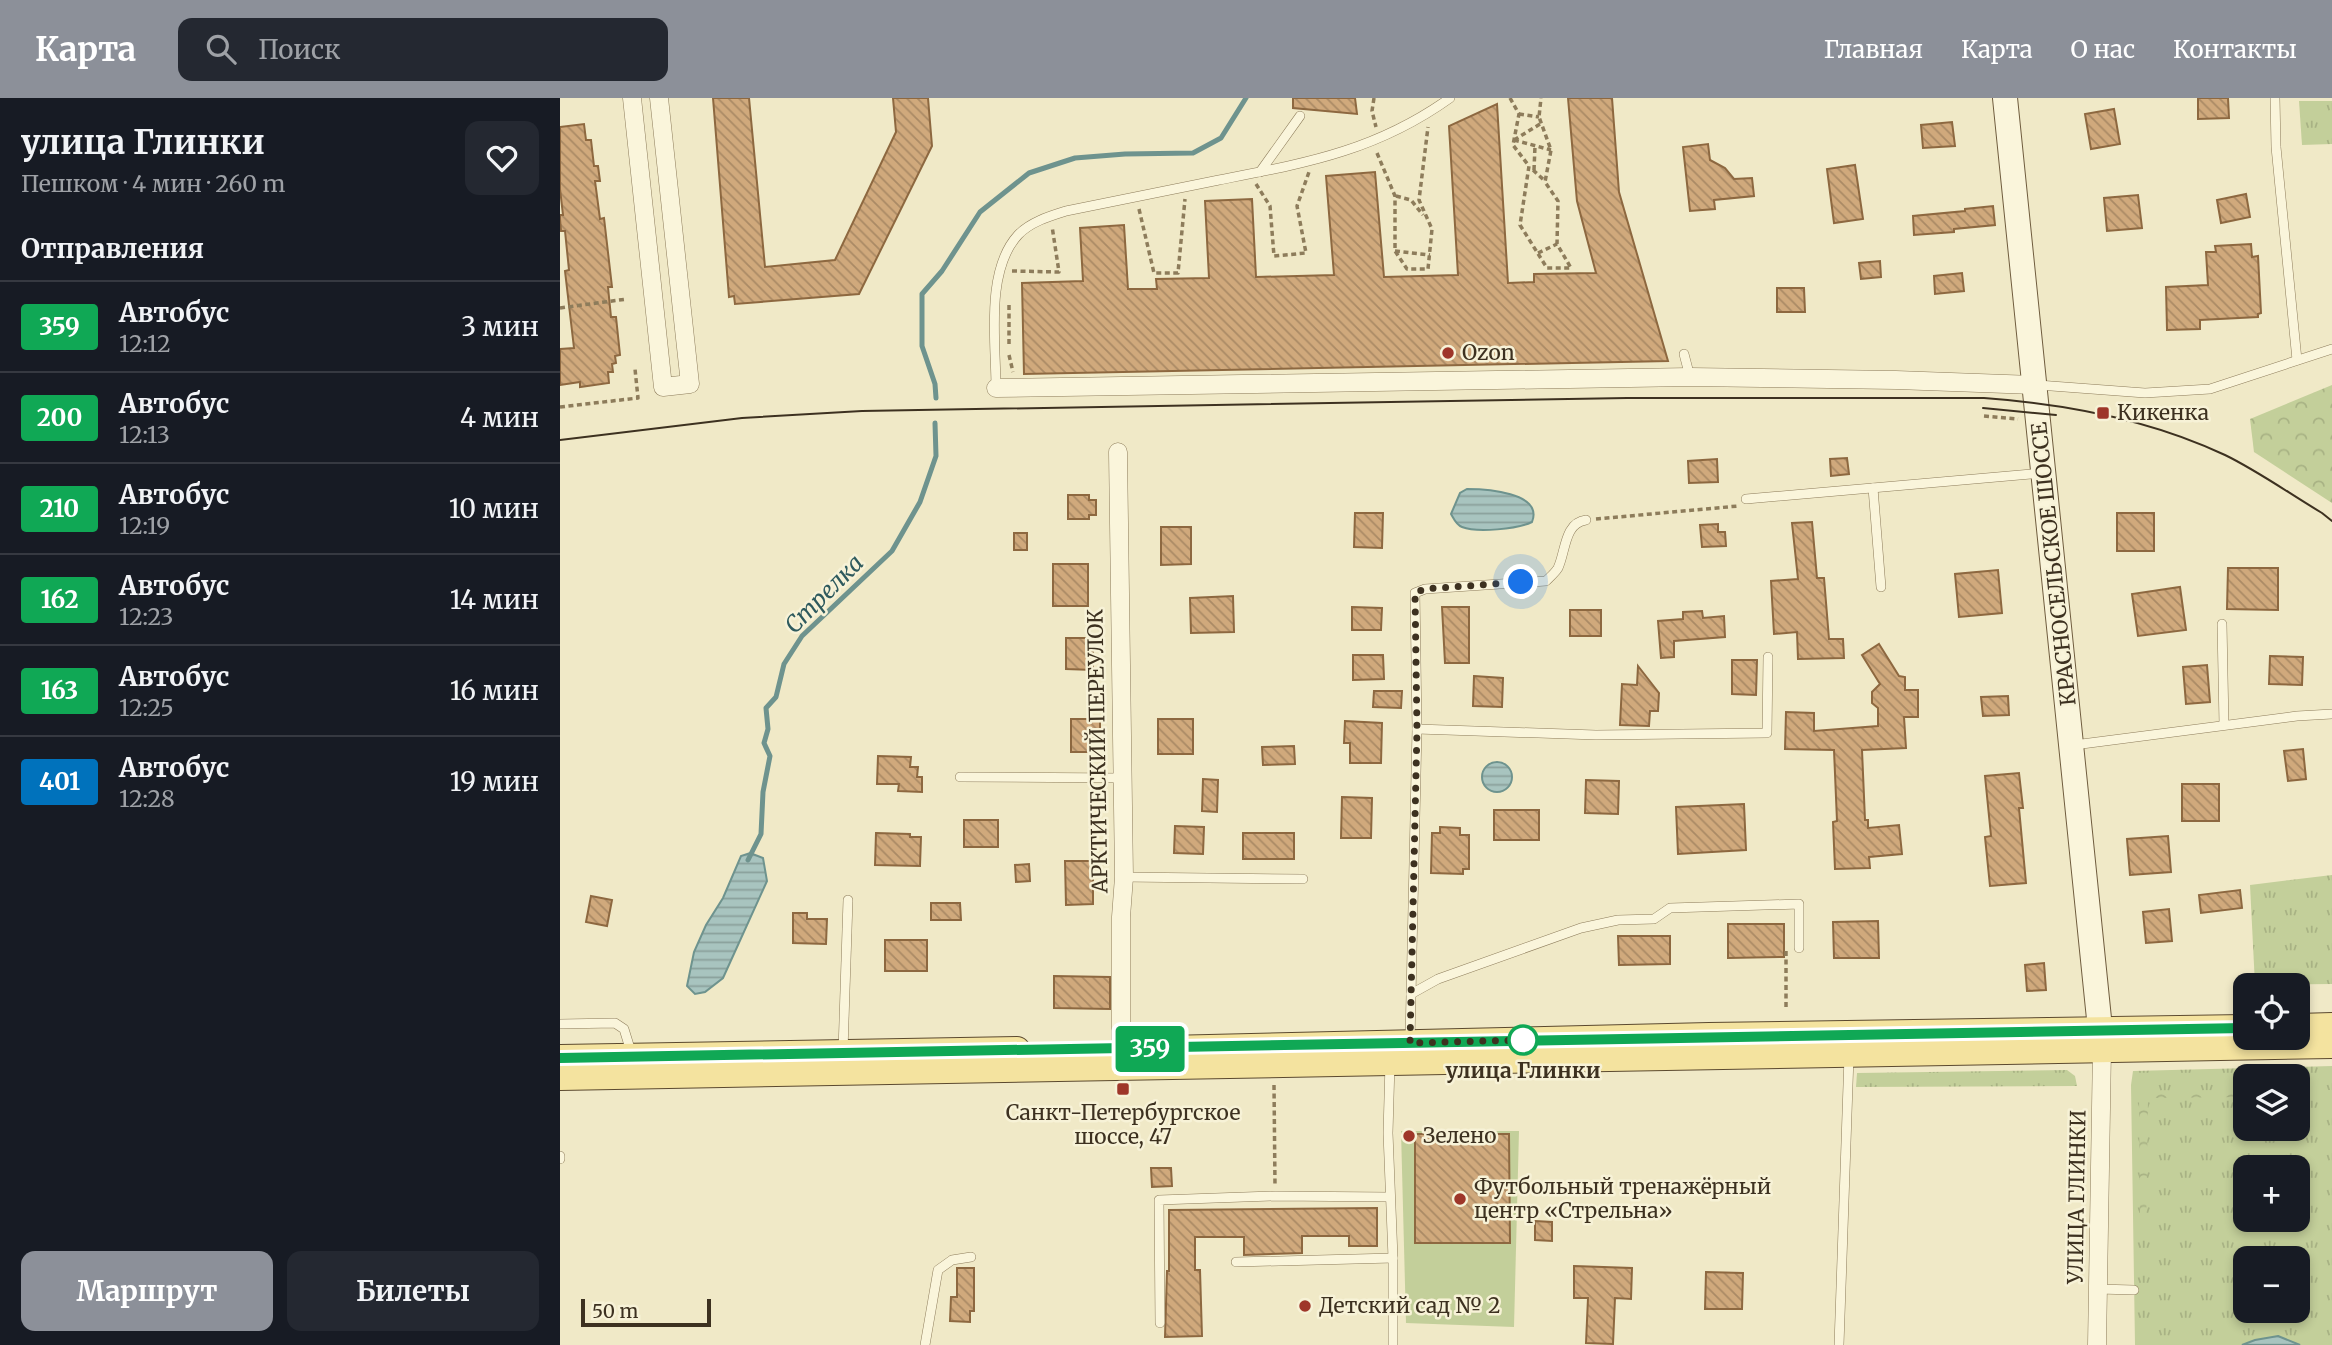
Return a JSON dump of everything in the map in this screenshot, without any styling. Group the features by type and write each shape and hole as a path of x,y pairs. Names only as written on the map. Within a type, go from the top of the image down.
{"main road":[{"name":"КРАСНОСЕЛЬСКОЕ ШОССЕ","path":"2005,98 2101,1040"},
{"path":"2310,1027 2332,1026"},
{"path":"560,1077 1849,1053 2101,1040 2233,1029"},
{"path":"560,1058 1410,1043 2101,1040 2332,1045"}],"street":[{"path":"632,98 663,387 690,384 659,98"},
{"path":"996,388 1690,377 2036,385"},
{"name":"АРКТИЧЕСКИЙ ПЕРЕУЛОК","path":"1118,452 1124,877 1121,917 1121,1050"},
{"name":"УЛИЦА ГЛИНКИ","path":"2097,1345 2101,1040"}],"lane":[{"path":"996,388 995,316 998,271 1019,234 1042,219 1066,211 1314,161 1376,141 1426,115 1450,98"},
{"path":"2275,98 2276,147 2297,360"},
{"path":"1257,173 1300,116"},
{"path":"2036,385 2145,393 2210,389 2332,349"},
{"path":"1684,354 1690,377"},
{"path":"1746,499 2044,473"},
{"path":"1872,488 1881,587"},
{"path":"1410,1043 1417,729 1415,593 1424,589 1546,580 1557,571 1571,527 1586,520"},
{"path":"2222,624 2224,724"},
{"path":"1417,729 1596,734 1767,733 1768,657"},
{"path":"2072,745 2224,724 2332,714"},
{"path":"960,777 1122,778"},
{"path":"1124,877 1303,878"},
{"path":"843,1053 848,900"},
{"path":"1411,994 1438,979 1581,928 1618,920 1654,919 1670,908 1799,904 1799,948"},
{"path":"560,1024 615,1023 624,1029 632,1057"},
{"path":"1839,1345 1849,1053"},
{"path":"1390,1062 1389,1197 1393,1258 1393,1345"},
{"path":"1160,1323 1158,1200 1275,1196 1389,1197"},
{"path":"925,1345 938,1270 952,1260 971,1257"},
{"path":"1236,1262 1393,1258"},
{"path":"2098,1289 2134,1290"}],"path":[{"path":"1374,98 1372,111 1376,141 1395,196 1395,251 1407,269 1427,269 1432,229 1410,200 1395,196"},
{"path":"1510,98 1519,114 1513,145 1558,201 1557,244 1571,268 1548,268 1520,225 1529,166"},
{"path":"1541,98 1539,117 1551,150 1545,182"},
{"path":"1519,114 1539,117"},
{"path":"1424,217 1419,200 1429,125 1426,115"},
{"path":"1514,140 1541,124"},
{"path":"1514,140 1551,150"},
{"path":"1534,170 1535,146"},
{"path":"1257,173 1255,181 1270,206 1274,256 1306,253 1297,206 1314,161"},
{"path":"1136,197 1154,273 1178,273 1186,187"},
{"path":"1012,271 1059,272 1052,224"},
{"path":"1538,253 1557,244"},
{"path":"1395,251 1430,255"},
{"path":"560,308 627,299"},
{"path":"560,407 638,398 635,369"},
{"path":"1984,416 2020,419"},
{"path":"1586,520 1744,505 1746,499"},
{"path":"1786,972 1786,1009"},
{"path":"1274,1079 1275,1193"}],"green space":[{"path":"2299,101 2332,101 2332,144 2302,145"},
{"path":"2332,385 2332,503 2254,452 2250,419"},
{"path":"2332,875 2332,984 2310,984 2310,973 2254,973 2250,885"},
{"path":"2332,1066 2332,1345 2300,1345 2278,1336 2242,1345 2135,1345 2131,1085 2133,1071 2233,1068 2233,1141 2310,1141 2310,1067"},
{"path":"2067,1070 2075,1076 2077,1086 1856,1087 1857,1073"},
{"path":"2233,1090 2233,1097 2148,1098 2146,1230 2140,1229 2139,1091"},
{"path":"2310,1090 2332,1090 2332,1096 2310,1097"},
{"name":"Футбольный тренажёрный центр «Стрельна»","path":"1401,1131 1519,1131 1514,1327 1406,1323"}],"water":[{"path":"1467,489 1510,494 1521,498 1529,504 1533,512 1532,522 1497,529 1477,530 1460,526 1451,514 1460,493"},
{"path":"1497,762 1503,763 1511,771 1511,783 1503,791 1497,792 1491,791 1483,783 1482,777 1483,771 1491,763"},
{"path":"750,853 763,858 767,881 723,978 705,992 695,994 687,986 694,952 706,925 723,898 741,856"},
{"path":"2278,1336 2300,1345 2242,1345 2255,1340"}],"building":[{"path":"713,98 749,98 765,267 835,260 896,132 893,98 928,98 932,146 859,294 735,304 734,296 729,297"},
{"path":"1293,98 1355,98 1357,114 1293,108"},
{"path":"1568,98 1612,98 1619,192 1668,361 1024,374 1022,283 1083,281 1080,228 1124,225 1128,289 1157,289 1156,279 1209,278 1205,201 1252,199 1256,277 1334,275 1326,176 1375,172 1384,277 1458,275 1449,126 1497,104 1508,283 1534,282 1534,274 1596,273 1577,201"},
{"path":"2198,98 2228,98 2229,118 2198,119"},
{"path":"2114,109 2120,144 2091,149 2085,114"},
{"path":"1952,122 1955,146 1923,148 1921,125"},
{"path":"584,124 586,140 591,140 594,166 598,166 600,181 595,181 600,219 604,218 612,287 608,287 611,317 616,317 620,355 615,356 613,372 608,372 609,383 580,387 580,382 560,385 560,349 574,348 565,271 569,270 565,231 561,231 560,219 560,215 563,215 560,189 560,127"},
{"path":"1708,144 1710,160 1725,168 1734,179 1752,178 1754,196 1714,200 1715,209 1690,211 1683,147"},
{"path":"1855,165 1863,219 1834,223 1827,169"},
{"path":"2246,194 2250,217 2221,223 2217,200"},
{"path":"2138,195 2142,228 2107,231 2104,198"},
{"path":"1993,206 1995,225 1914,235 1913,216"},
{"path":"2251,244 2252,257 2258,256 2261,313 2258,317 2200,320 2200,329 2167,330 2166,287 2208,285 2206,252 2216,252 2215,246"},
{"path":"1880,261 1881,277 1861,279 1859,263"},
{"path":"1962,273 1964,291 1935,294 1934,276"},
{"path":"1777,288 1804,288 1805,312 1777,312"},
{"path":"1847,458 1849,474 1831,476 1830,459"},
{"path":"1717,459 1718,482 1689,483 1688,461"},
{"path":"1068,495 1089,495 1089,500 1096,500 1096,515 1089,515 1089,519 1068,519"},
{"path":"1355,513 1383,513 1382,548 1354,547"},
{"path":"2117,513 2154,513 2154,551 2117,551"},
{"path":"1812,522 1817,578 1824,578 1829,639 1843,639 1844,658 1798,659 1797,632 1774,634 1771,581 1798,579 1792,523"},
{"path":"1718,524 1718,532 1725,532 1726,546 1702,547 1700,525"},
{"path":"1161,527 1191,527 1191,564 1161,565"},
{"path":"1014,533 1027,533 1027,550 1014,550"},
{"path":"1053,564 1088,564 1088,606 1053,606"},
{"path":"2228,568 2278,568 2278,610 2227,609"},
{"path":"1998,570 2002,613 1959,617 1955,574"},
{"path":"2180,587 2186,630 2138,636 2132,594"},
{"path":"1233,596 1234,632 1191,633 1190,598"},
{"path":"1352,607 1382,608 1381,630 1352,630"},
{"path":"1442,607 1469,607 1469,663 1445,663"},
{"path":"1570,610 1601,610 1601,636 1570,636"},
{"path":"1702,611 1703,618 1724,616 1725,637 1674,641 1674,657 1661,658 1658,621 1683,619 1683,612"},
{"path":"1066,638 1093,638 1093,670 1066,669"},
{"path":"1879,644 1899,676 1905,677 1905,690 1918,690 1918,717 1904,717 1906,748 1862,750 1865,820 1868,820 1868,828 1899,825 1902,854 1869,857 1870,868 1835,869 1833,822 1837,821 1834,750 1785,749 1786,712 1814,713 1814,731 1878,726 1878,708 1872,703 1872,692 1880,684 1862,655"},
{"path":"1353,655 1383,655 1384,679 1353,680"},
{"path":"2270,656 2303,657 2302,685 2269,684"},
{"path":"1732,660 1757,660 1756,695 1732,694"},
{"path":"2207,665 2210,702 2186,704 2183,667"},
{"path":"1638,666 1659,693 1658,711 1650,711 1649,726 1620,725 1622,684 1637,685"},
{"path":"1474,676 1503,678 1502,707 1473,706"},
{"path":"1374,691 1402,691 1401,708 1373,707"},
{"path":"2008,696 2009,715 1983,716 1981,697"},
{"path":"1071,719 1100,719 1100,752 1071,752"},
{"path":"1158,719 1193,719 1193,754 1158,754"},
{"path":"1345,721 1382,723 1381,763 1350,763 1350,743 1344,743"},
{"path":"1294,746 1295,764 1263,765 1262,747"},
{"path":"2303,749 2306,779 2288,781 2284,751"},
{"path":"878,756 911,757 910,767 918,767 917,777 922,777 922,792 898,791 899,784 877,784"},
{"path":"2019,773 2023,808 2019,808 2026,883 1990,886 1985,837 1991,836 1985,776"},
{"path":"1203,779 1218,780 1217,812 1202,811"},
{"path":"1586,780 1619,781 1618,814 1585,813"},
{"path":"2182,784 2219,784 2219,821 2182,821"},
{"path":"1342,797 1372,798 1371,838 1341,838"},
{"path":"1744,804 1746,850 1678,854 1676,807"},
{"path":"1494,810 1539,810 1539,840 1494,840"},
{"path":"964,820 998,820 998,847 964,847"},
{"path":"1175,826 1204,827 1203,854 1174,853"},
{"path":"1440,827 1460,828 1460,835 1469,835 1469,869 1463,869 1463,874 1431,873 1432,833 1440,833"},
{"path":"876,833 921,837 920,866 875,865"},
{"path":"1243,833 1294,833 1294,859 1243,859"},
{"path":"2168,836 2171,872 2130,875 2127,839"},
{"path":"1065,861 1093,861 1093,904 1066,905"},
{"path":"1029,864 1030,881 1016,882 1015,865"},
{"path":"2240,890 2242,908 2201,913 2199,895"},
{"path":"591,896 612,900 607,926 586,922"},
{"path":"931,903 960,903 961,920 931,920"},
{"path":"2169,909 2172,941 2146,943 2143,912"},
{"path":"793,913 807,913 807,919 827,919 826,944 793,943"},
{"path":"1878,921 1879,958 1834,958 1833,922"},
{"path":"1728,924 1784,924 1784,957 1728,958"},
{"path":"1618,936 1670,936 1670,964 1619,965"},
{"path":"885,940 927,940 927,971 885,971"},
{"path":"2044,963 2046,990 2027,991 2025,965"},
{"path":"1054,976 1110,977 1110,1009 1054,1008"},
{"path":"1415,1134 1509,1134 1510,1243 1415,1243"},
{"path":"1151,1168 1171,1168 1172,1186 1152,1187"},
{"path":"1377,1208 1377,1246 1349,1246 1349,1236 1302,1236 1302,1253 1244,1255 1244,1237 1195,1237 1195,1270 1200,1270 1202,1336 1165,1337 1169,1210"},
{"path":"1535,1221 1552,1222 1552,1241 1535,1240"},
{"path":"1574,1266 1632,1268 1631,1299 1615,1298 1613,1344 1586,1343 1588,1298 1574,1298"},
{"path":"957,1268 974,1268 974,1311 970,1311 970,1322 950,1321 951,1297 957,1297"},
{"path":"1706,1272 1743,1273 1742,1309 1705,1309"}],"waterway":[{"path":"936,398 935,384 922,346 922,294 942,271 980,212 1029,173 1075,158 1193,153 1221,138 1246,98"},
{"name":"Стрелка","path":"748,860 761,834 763,792 770,756 764,743 768,729 766,708 776,697 784,664 802,636 892,551 920,502 936,456 935,423"}],"tram line":[{"path":"560,440 742,418 862,411 1627,398 1984,398 2046,404 2107,415 2196,442 2262,475 2332,521"},
{"path":"1983,408 2056,415"}],"bus line":[{"name":"359","path":"560,1058 2233,1028"}],"place":[{"name":"Ozon","path":"1448,353"},
{"name":"Кикенка","path":"2103,413"},
{"name":"улица Глинки","path":"1523,1040"},
{"name":"Санкт-Петербургское шоссе, 47","path":"1123,1089"},
{"name":"Зелено","path":"1409,1136"},
{"name":"Футбольный тренажёрный центр «Стрельна»","path":"1460,1199"},
{"name":"Детский сад № 2","path":"1305,1306"}],"route":[{"path":"1521,582 1424,589 1415,593 1417,729 1410,1043 1523,1040"}]}
